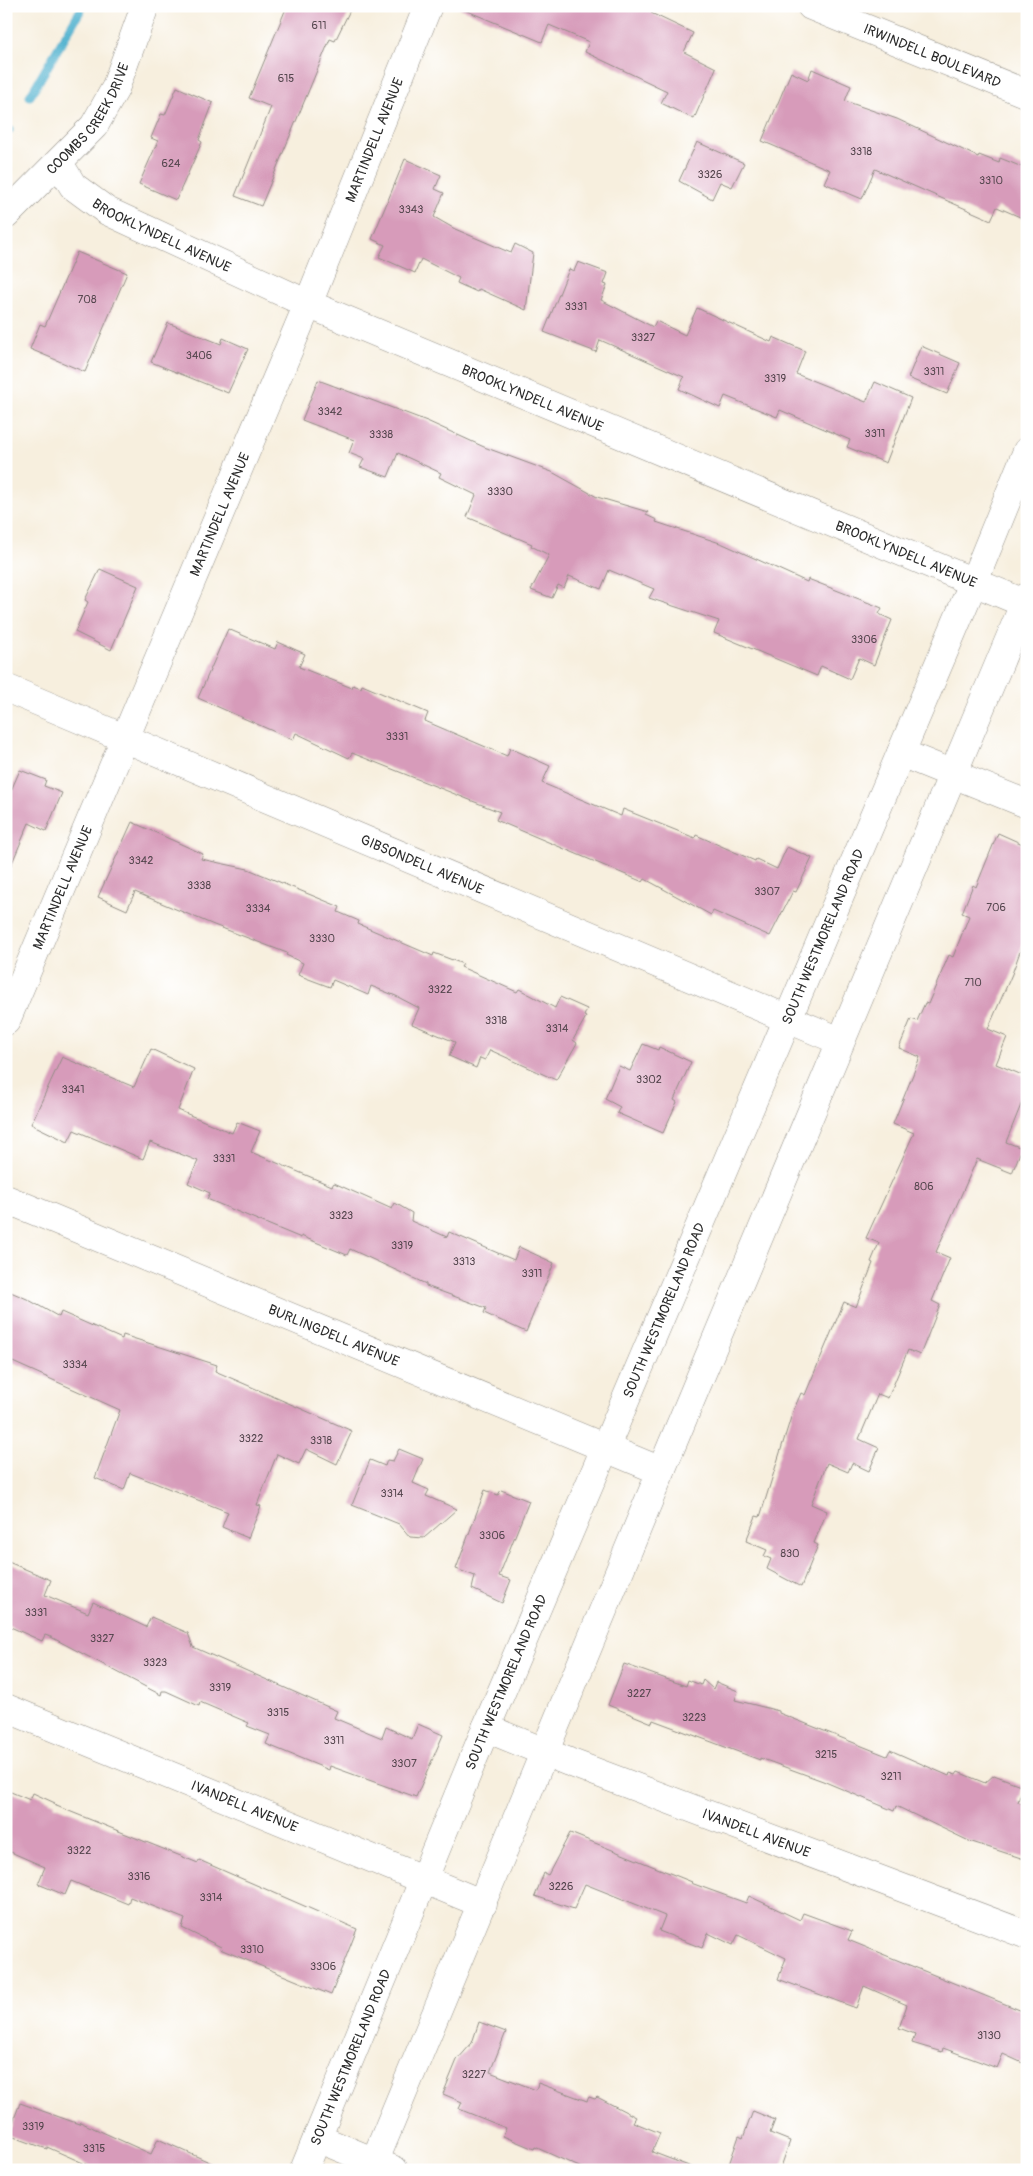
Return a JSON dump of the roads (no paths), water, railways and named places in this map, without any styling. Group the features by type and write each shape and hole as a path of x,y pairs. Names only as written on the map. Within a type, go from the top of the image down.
{"street":[{"name":"COOMBS CREEK DRIVE","path":"6,215 94,126 110,96 144,6"},
{"name":"MARTINDELL AVENUE","path":"6,1021 308,304 428,6"},
{"name":"IRWINDELL BOULEVARD","path":"811,6 1027,94"},
{"name":"BROOKLYNDELL AVENUE","path":"59,163 73,186 107,211 308,304 974,581 1026,600"},
{"name":"SOUTH WESTMORELAND ROAD","path":"304,2170 486,1728 974,581 1027,451"},
{"path":"317,2138 380,2167 483,1904 660,1471 1026,600"},
{"name":"GIBSONDELL AVENUE","path":"6,688 840,1041"},
{"path":"901,753 1027,804"},
{"name":"BURLINGDELL AVENUE","path":"6,1199 660,1471"},
{"name":"IVANDELL AVENUE","path":"6,1708 483,1904"},
{"name":"IVANDELL AVENUE","path":"486,1728 1027,1935"}],"waterway":[{"path":"30,96 83,6"}]}
